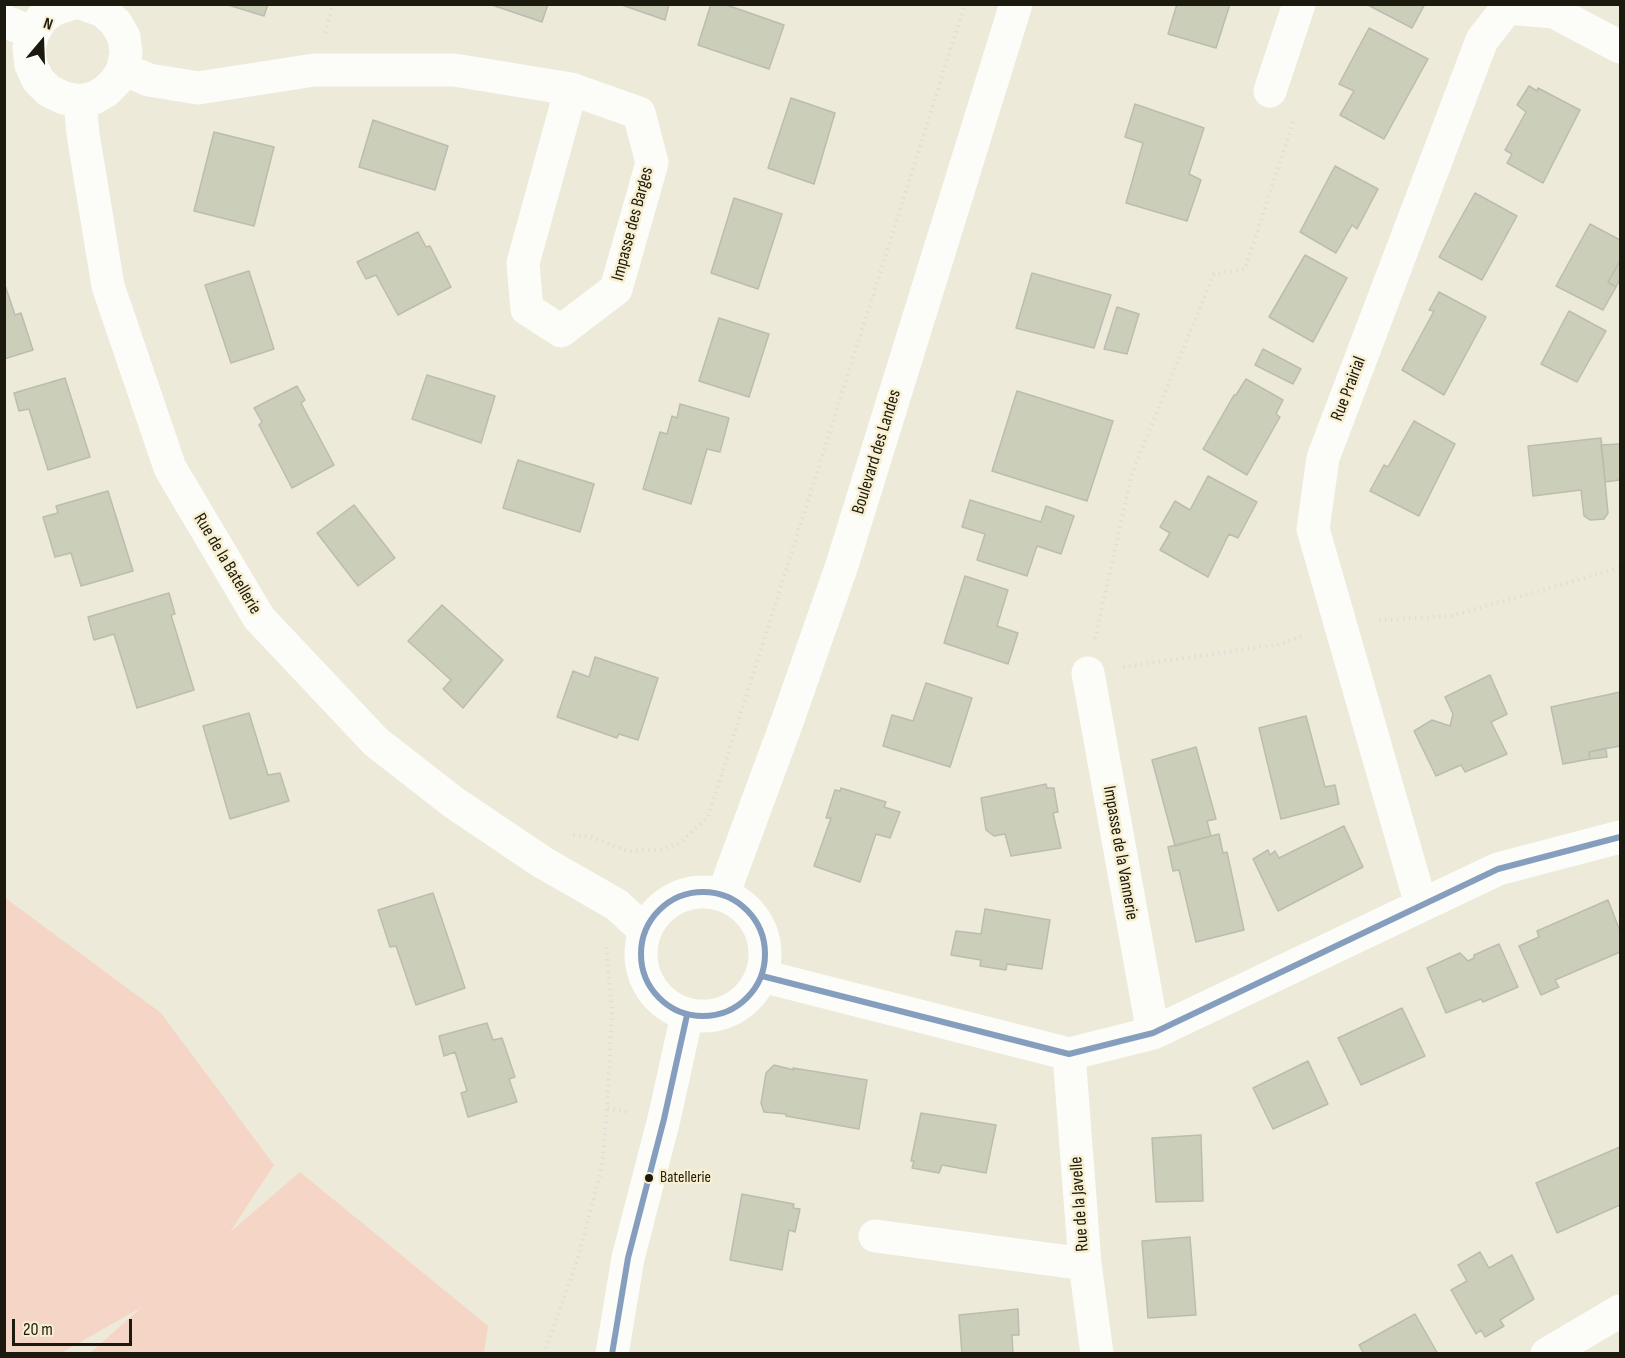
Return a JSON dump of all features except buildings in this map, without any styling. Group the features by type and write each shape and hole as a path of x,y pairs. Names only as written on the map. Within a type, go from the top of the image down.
{"street":[{"path":"70,4 19,27 29,48 31,65 38,80 49,91 64,99 80,100 94,98 116,81 123,69 126,53 124,37 116,23 103,11 83,4"},
{"name":"Boulevard des Landes","path":"723,895 842,565 1016,4"},
{"path":"1270,91 1299,4"},
{"name":"Rue Prairial","path":"1421,905 1313,529 1323,458 1482,40 1507,8 1554,12 1620,46"},
{"name":"Impasse des Barges","path":"123,69 149,80 198,88 314,70 454,70 571,89 639,113 651,164 616,289 561,331 527,309 523,263 571,89"},
{"name":"Rue de la Batellerie","path":"80,100 83,134 108,286 170,468 259,618 376,742 453,802 542,862 617,905 645,931"},
{"name":"Impasse de la Vannerie","path":"1088,673 1153,1033"},
{"path":"762,976 1069,1054 1153,1033 1498,869 1620,837"},
{"path":"704,892 723,895 740,904 754,918 763,937 766,956 762,976 753,992 740,1005 723,1013 705,1017 687,1015 668,1006 653,992 643,973 640,952 645,931 654,915 668,902 685,894 704,892"},
{"path":"612,1353 628,1258 664,1119 687,1015"},
{"name":"Rue de la Javelle","path":"1069,1054 1085,1264 1097,1353"},
{"path":"875,1236 1085,1264"},
{"path":"1547,1353 1620,1311"}],"path":[{"path":"542,862 569,835 588,836 628,851 659,850 680,843 708,817 965,4"},
{"path":"1088,673 1132,473 1214,273 1245,269 1295,115"},
{"path":"544,1353 577,1261 602,1167 608,1108 612,1009 606,943"},
{"path":"608,1108 664,1119"}],"shaded area":[{"path":"4,897 161,1013 274,1165 230,1232 300,1172 488,1326 484,1353 90,1353 142,1307 61,1353 5,1353"}],"transit line":[{"path":"762,976 1069,1054 1153,1033 1498,869 1620,837"},
{"path":"703,892 727,897 738,902 747,910 755,919 760,930 765,954 760,978 755,989 747,998 738,1006 727,1011 703,1016 679,1011 668,1006 659,998 651,989 646,978 641,954 646,930 651,919 659,910 668,902 679,897 703,892"},
{"path":"612,1354 628,1258 664,1119 687,1015"}],"place":[{"name":"Batellerie","path":"649,1178"}]}
